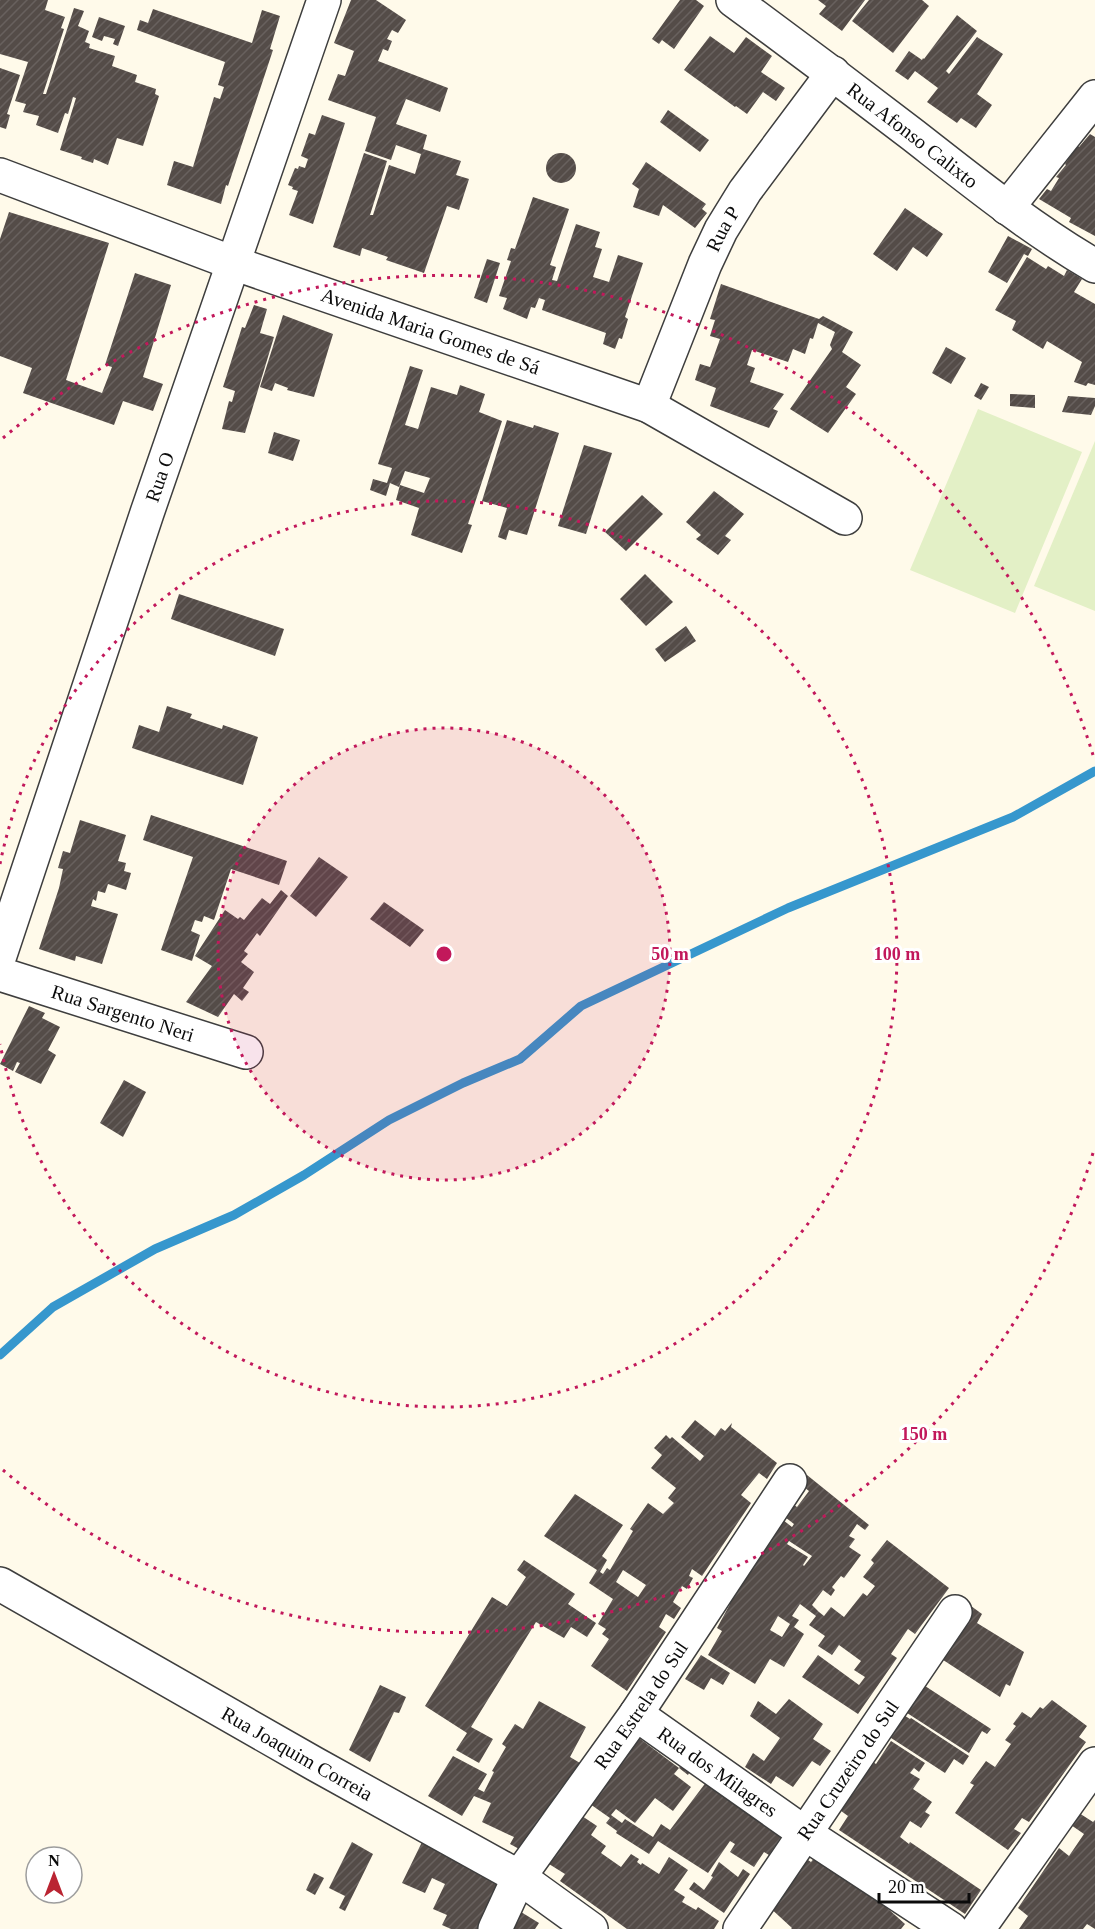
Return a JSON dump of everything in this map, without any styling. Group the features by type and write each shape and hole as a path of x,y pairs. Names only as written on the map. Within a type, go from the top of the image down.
{"street":[{"name":"Rua O","path":"0,955 147,513 324,0"},
{"name":"Rua Afonso Calixto","path":"733,0 1008,208 1066,249 1095,266"},
{"name":"Rua P","path":"649,406 705,264 721,230 745,191 832,73"},
{"path":"1008,208 1095,97"},
{"name":"Avenida Maria Gomes de Sá","path":"0,175 233,263 649,406 845,518"},
{"name":"Rua Sargento Neri","path":"0,974 246,1052"},
{"name":"Rua Estrela do Sul","path":"495,1929 519,1877 636,1714 790,1481"},
{"name":"Rua Joaquim Correia","path":"0,1584 304,1758 519,1877 591,1929"},
{"name":"Rua Cruzeiro do Sul","path":"740,1929 955,1612"},
{"name":"Rua dos Milagres","path":"636,1714 806,1834 951,1929"},
{"path":"978,1929 1095,1764"}],"green space":[{"path":"978,409 1082,452 1015,613 910,570"},
{"path":"1095,441 1095,611 1034,586"}],"building":[{"path":"0,0 48,0 45,10 65,17 61,28 64,29 43,94 46,94 74,8 84,11 78,26 89,31 85,42 90,44 89,48 115,56 112,66 137,75 135,82 156,89 155,94 159,96 143,146 117,138 108,165 94,159 93,163 60,150 76,98 73,97 68,114 65,113 58,133 36,125 39,116 23,112 26,104 15,101 28,62 0,54"},
{"path":"351,0 376,0 406,20 398,33 392,30 387,39 392,41 388,51 383,49 378,61 448,88 440,112 406,99 396,124 427,135 423,149 461,161 456,175 469,179 459,210 447,206 424,273 386,260 388,257 362,248 360,256 333,247 364,153 387,161 370,215 373,215 389,165 415,174 421,154 396,145 391,160 365,151 376,117 328,100 338,74 345,76 354,51 334,43"},
{"path":"680,0 696,0 704,6 674,49 662,40 659,44 652,39"},
{"path":"818,0 865,0 842,31 819,14 826,6"},
{"path":"869,0 922,0 929,6 893,53 852,21"},
{"path":"153,9 252,43 262,10 280,16 270,49 273,50 221,204 167,185 174,161 193,167 214,97 220,99 224,87 218,85 225,62 137,30 140,20 148,23"},
{"path":"957,15 977,31 946,71 949,74 977,37 1003,54 977,94 992,105 976,128 961,118 957,123 927,102 938,88 915,71 908,80 895,71 909,51 922,60 924,59"},
{"path":"99,17 125,26 118,46 113,44 115,39 104,36 102,41 92,37"},
{"path":"710,36 734,53 746,37 772,56 761,72 785,88 776,101 763,92 747,114 684,70"},
{"path":"0,68 20,75 7,114 10,115 6,129 0,127"},
{"path":"668,110 709,140 700,152 660,122"},
{"path":"322,115 345,123 313,224 289,215 298,191 288,185 295,168 298,169 299,166 305,168 308,159 301,156 309,133 315,135"},
{"path":"1090,134 1095,137 1095,236 1069,222 1071,218 1039,199 1047,189 1051,191 1059,178 1056,177 1077,146 1079,147"},
{"path":"561,153 572,157 576,168 572,179 561,183 550,179 546,168 550,157"},
{"path":"646,162 706,204 702,209 707,213 695,228 663,205 659,216 633,207 639,189 632,184"},
{"path":"533,197 569,209 550,265 556,267 552,280 557,281 576,224 600,232 595,247 602,249 593,277 609,282 618,255 643,263 625,317 628,319 622,339 619,338 615,349 603,344 606,333 542,310 545,300 539,298 535,308 531,307 527,319 503,309 507,298 499,296 511,261 507,260 511,248 515,249"},
{"path":"905,208 943,234 927,257 913,247 897,271 873,254"},
{"path":"9,212 109,243 66,380 102,393 112,367 105,365 135,273 171,285 143,377 163,384 153,411 123,401 114,425 23,393 32,368 0,356 0,239"},
{"path":"1008,236 1032,249 1028,256 1024,254 1007,283 988,272"},
{"path":"1027,257 1046,269 1048,266 1064,276 1067,270 1082,279 1074,292 1095,304 1095,385 1088,383 1086,386 1074,382 1082,362 1047,341 1043,349 1012,330 1016,321 995,310"},
{"path":"487,259 500,263 487,303 474,298"},
{"path":"721,284 819,319 823,316 853,332 842,352 861,365 846,387 856,394 828,433 790,409 832,349 830,345 835,332 818,323 805,354 793,349 788,362 752,350 747,365 755,368 750,382 784,394 773,409 778,411 769,428 710,406 716,388 695,380 700,364 710,367 720,339 710,336 715,320 710,319"},
{"path":"254,305 267,309 260,333 274,337 245,433 222,429 229,401 232,402 235,391 223,387 242,327 245,328"},
{"path":"283,315 333,334 314,397 287,390 288,388 275,383 272,391 260,387"},
{"path":"946,347 966,358 951,384 932,373"},
{"path":"410,366 423,370 405,425 418,429 431,387 457,395 460,385 485,394 479,412 502,421 468,524 472,525 462,553 411,535 419,508 396,500 400,485 424,493 430,478 405,471 399,487 390,483 386,496 370,490 373,479 387,483 392,468 378,464"},
{"path":"981,383 989,387 981,400 974,396"},
{"path":"1010,394 1035,395 1035,408 1010,406"},
{"path":"1068,396 1095,398 1095,406 1091,415 1062,412"},
{"path":"507,420 559,433 527,535 509,530 506,540 498,537 507,508 482,501"},
{"path":"274,432 300,440 293,461 268,453"},
{"path":"584,445 612,453 586,534 558,526"},
{"path":"714,491 744,514 725,536 731,540 718,555 696,539 701,535 686,522"},
{"path":"642,495 663,514 626,551 605,532"},
{"path":"645,574 673,602 646,626 620,599"},
{"path":"179,594 284,629 275,656 171,619"},
{"path":"686,626 696,641 665,662 655,649"},
{"path":"167,706 192,714 190,718 222,729 223,725 258,737 243,785 132,748 139,725 159,732"},
{"path":"151,815 287,861 279,885 231,869 214,920 204,916 202,922 195,920 191,931 200,935 192,961 161,950 193,857 143,840"},
{"path":"80,820 126,835 118,861 126,863 124,871 131,873 126,890 108,884 105,893 98,891 96,901 93,899 91,906 118,914 102,964 76,956 75,961 39,949 59,888 63,869 58,868 63,851 70,853"},
{"path":"319,857 348,877 316,917 290,896"},
{"path":"281,890 288,896 260,936 257,933 244,951 248,954 241,962 254,972 243,988 249,992 242,1001 234,994 218,1017 186,1002 212,966 195,956 225,910 238,919 240,917 244,920 262,898 270,904"},
{"path":"384,902 424,930 410,947 370,919"},
{"path":"29,1006 45,1013 42,1018 60,1027 48,1050 56,1055 41,1084 15,1072 20,1063 17,1062 13,1071 0,1064"},
{"path":"124,1080 146,1092 123,1137 100,1123"},
{"path":"695,1420 715,1436 721,1428 725,1431 732,1423 731,1427 777,1463 767,1479 759,1473 741,1495 751,1503 702,1576 692,1569 689,1576 693,1578 687,1589 682,1586 673,1602 681,1608 674,1619 666,1614 659,1627 666,1632 627,1691 591,1666 609,1639 602,1634 606,1629 598,1624 613,1599 589,1583 597,1570 544,1536 575,1494 623,1525 602,1556 607,1560 600,1572 603,1574 607,1568 610,1570 633,1531 630,1529 648,1503 663,1514 674,1503 668,1498 676,1488 651,1468 662,1455 654,1448 666,1435 670,1439 672,1437 700,1461 704,1456 681,1437","holes":["623,1570 646,1585 638,1597 616,1582"]},
{"path":"807,1475 869,1525 865,1530 857,1524 849,1536 855,1539 849,1547 861,1555 844,1578 841,1576 832,1587 835,1590 831,1596 823,1590 812,1605 824,1616 831,1607 844,1617 863,1593 867,1596 875,1586 863,1577 874,1563 871,1560 887,1540 949,1588 915,1634 908,1629 891,1654 897,1658 858,1714 802,1677 818,1655 859,1685 865,1677 854,1670 861,1661 839,1645 832,1655 818,1646 825,1636 809,1625 816,1616 800,1604 792,1616 799,1620 794,1627 804,1634 784,1667 770,1659 755,1684 708,1655 722,1631 717,1628 730,1604 723,1599 783,1520 792,1527 794,1524 781,1514 790,1502 797,1507 809,1491 801,1485","holes":["789,1541 812,1556 804,1566 808,1557 787,1544","778,1616 790,1624 782,1637 770,1630"]},
{"path":"524,1560 575,1594 568,1604 596,1623 587,1637 571,1627 564,1638 536,1622 471,1727 493,1739 479,1763 456,1750 467,1733 425,1706 492,1597 507,1606 526,1577 517,1570"},
{"path":"971,1606 982,1614 977,1623 1024,1652 1010,1686 1006,1684 1000,1697 937,1656"},
{"path":"701,1655 730,1673 723,1685 711,1678 704,1690 685,1679"},
{"path":"922,1684 991,1729 987,1734 982,1731 969,1753 904,1711"},
{"path":"380,1685 406,1697 399,1713 394,1712 370,1762 349,1750"},
{"path":"789,1699 823,1724 813,1739 831,1751 820,1766 812,1761 793,1787 776,1776 771,1784 745,1767 753,1753 764,1761 780,1738 750,1716 758,1701 776,1714"},
{"path":"1052,1700 1087,1726 1079,1737 1086,1742 1029,1822 1022,1818 1014,1829 1021,1833 1008,1850 955,1813 974,1785 970,1783 986,1761 995,1767 1011,1744 1005,1740 1016,1726 1013,1724 1022,1712 1031,1718 1040,1707 1043,1709"},
{"path":"539,1701 586,1727 570,1757 580,1763 521,1850 510,1844 514,1837 482,1822 491,1803 474,1796 462,1816 428,1796 453,1756 487,1774 478,1789 484,1792 494,1772 492,1771 506,1747 502,1744 515,1724 523,1729"},
{"path":"902,1714 969,1756 963,1765 954,1759 945,1773 888,1736"},
{"path":"639,1738 679,1768 674,1774 691,1787 673,1811 655,1798 635,1823 616,1809 611,1815 622,1823 625,1819 653,1837 661,1824 670,1830 707,1781 777,1832 776,1834 781,1837 769,1855 764,1852 754,1867 730,1852 735,1844 730,1841 708,1873 658,1841 649,1854 616,1833 617,1831 606,1823 610,1818 590,1804"},
{"path":"891,1741 925,1763 919,1772 914,1768 910,1773 920,1779 913,1789 932,1802 925,1812 930,1815 921,1828 910,1821 900,1837 981,1890 965,1914 839,1830 848,1816 837,1808 869,1759 876,1764"},
{"path":"683,1763 691,1769 688,1775 679,1768"},
{"path":"1079,1813 1093,1822 1095,1820 1095,1929 1087,1924 1083,1929 1019,1929 1028,1916 1018,1908 1059,1848 1069,1856 1084,1834 1071,1825"},
{"path":"582,1816 597,1826 591,1835 606,1846 601,1853 621,1867 631,1854 639,1859 637,1862 641,1865 642,1863 659,1874 669,1857 688,1870 674,1890 685,1897 682,1902 696,1910 698,1907 719,1921 714,1929 627,1929 560,1881 565,1874 549,1864"},
{"path":"352,1842 373,1854 345,1911 339,1908 345,1896 329,1888"},
{"path":"422,1842 504,1886 482,1929 451,1929 442,1925 447,1915 433,1909 445,1884 432,1878 425,1893 402,1883"},
{"path":"819,1852 891,1900 886,1907 905,1924 901,1929 791,1929 767,1905 802,1856 811,1862"},
{"path":"719,1862 738,1877 743,1869 750,1874 724,1913 689,1889 694,1882 704,1890"},
{"path":"314,1873 324,1878 315,1895 306,1890"},
{"path":"521,1912 539,1923 535,1929 512,1929"}],"waterway":[{"path":"0,1355 53,1307 155,1249 234,1215 304,1175 389,1120 463,1083 520,1059 581,1006 788,908 1013,817 1095,771"}]}
